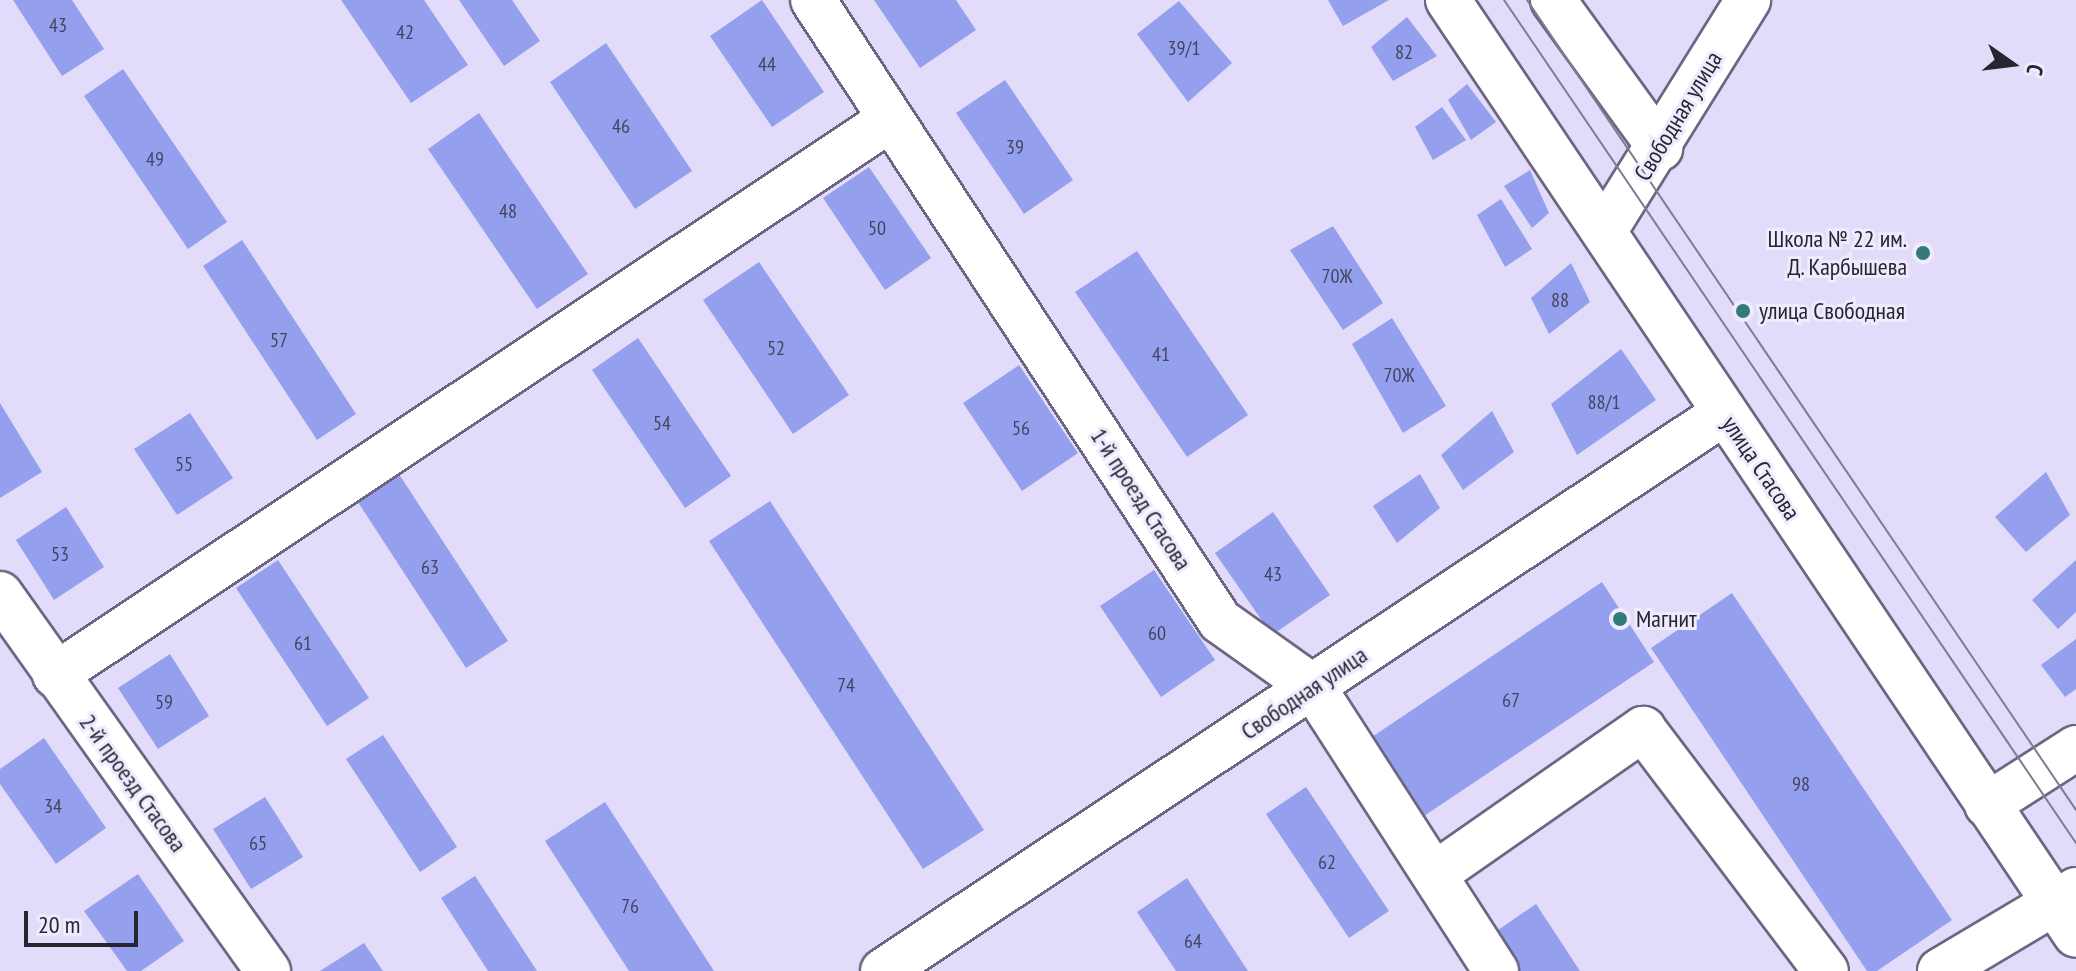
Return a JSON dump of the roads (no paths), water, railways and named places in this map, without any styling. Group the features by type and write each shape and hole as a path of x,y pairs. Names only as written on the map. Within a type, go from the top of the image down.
{"street":[{"name":"1-й проезд Стасова","path":"813,0 1220,621 1313,687 1496,971"},
{"name":"улица Стасова","path":"1448,0 1605,230 1987,805 2068,908"},
{"path":"1553,0 1660,148"},
{"name":"Свободная улица","path":"1605,230 1660,148 1748,0"},
{"path":"55,675 891,119"},
{"name":"Свободная улица","path":"883,971 1724,413"},
{"name":"2-й проезд Стасова","path":"0,594 268,971"},
{"path":"1435,874 1643,729 1826,971"},
{"path":"1987,805 2076,748"},
{"path":"1940,971 2068,908"}],"tram line":[{"path":"1504,0 2076,843"},
{"path":"1527,0 2076,810"}],"place":[{"name":"Школа № 22 им. Д. Карбышева","path":"1923,253"},
{"name":"улица Свободная","path":"1743,311"},
{"name":"Магнит","path":"1620,619"}]}
